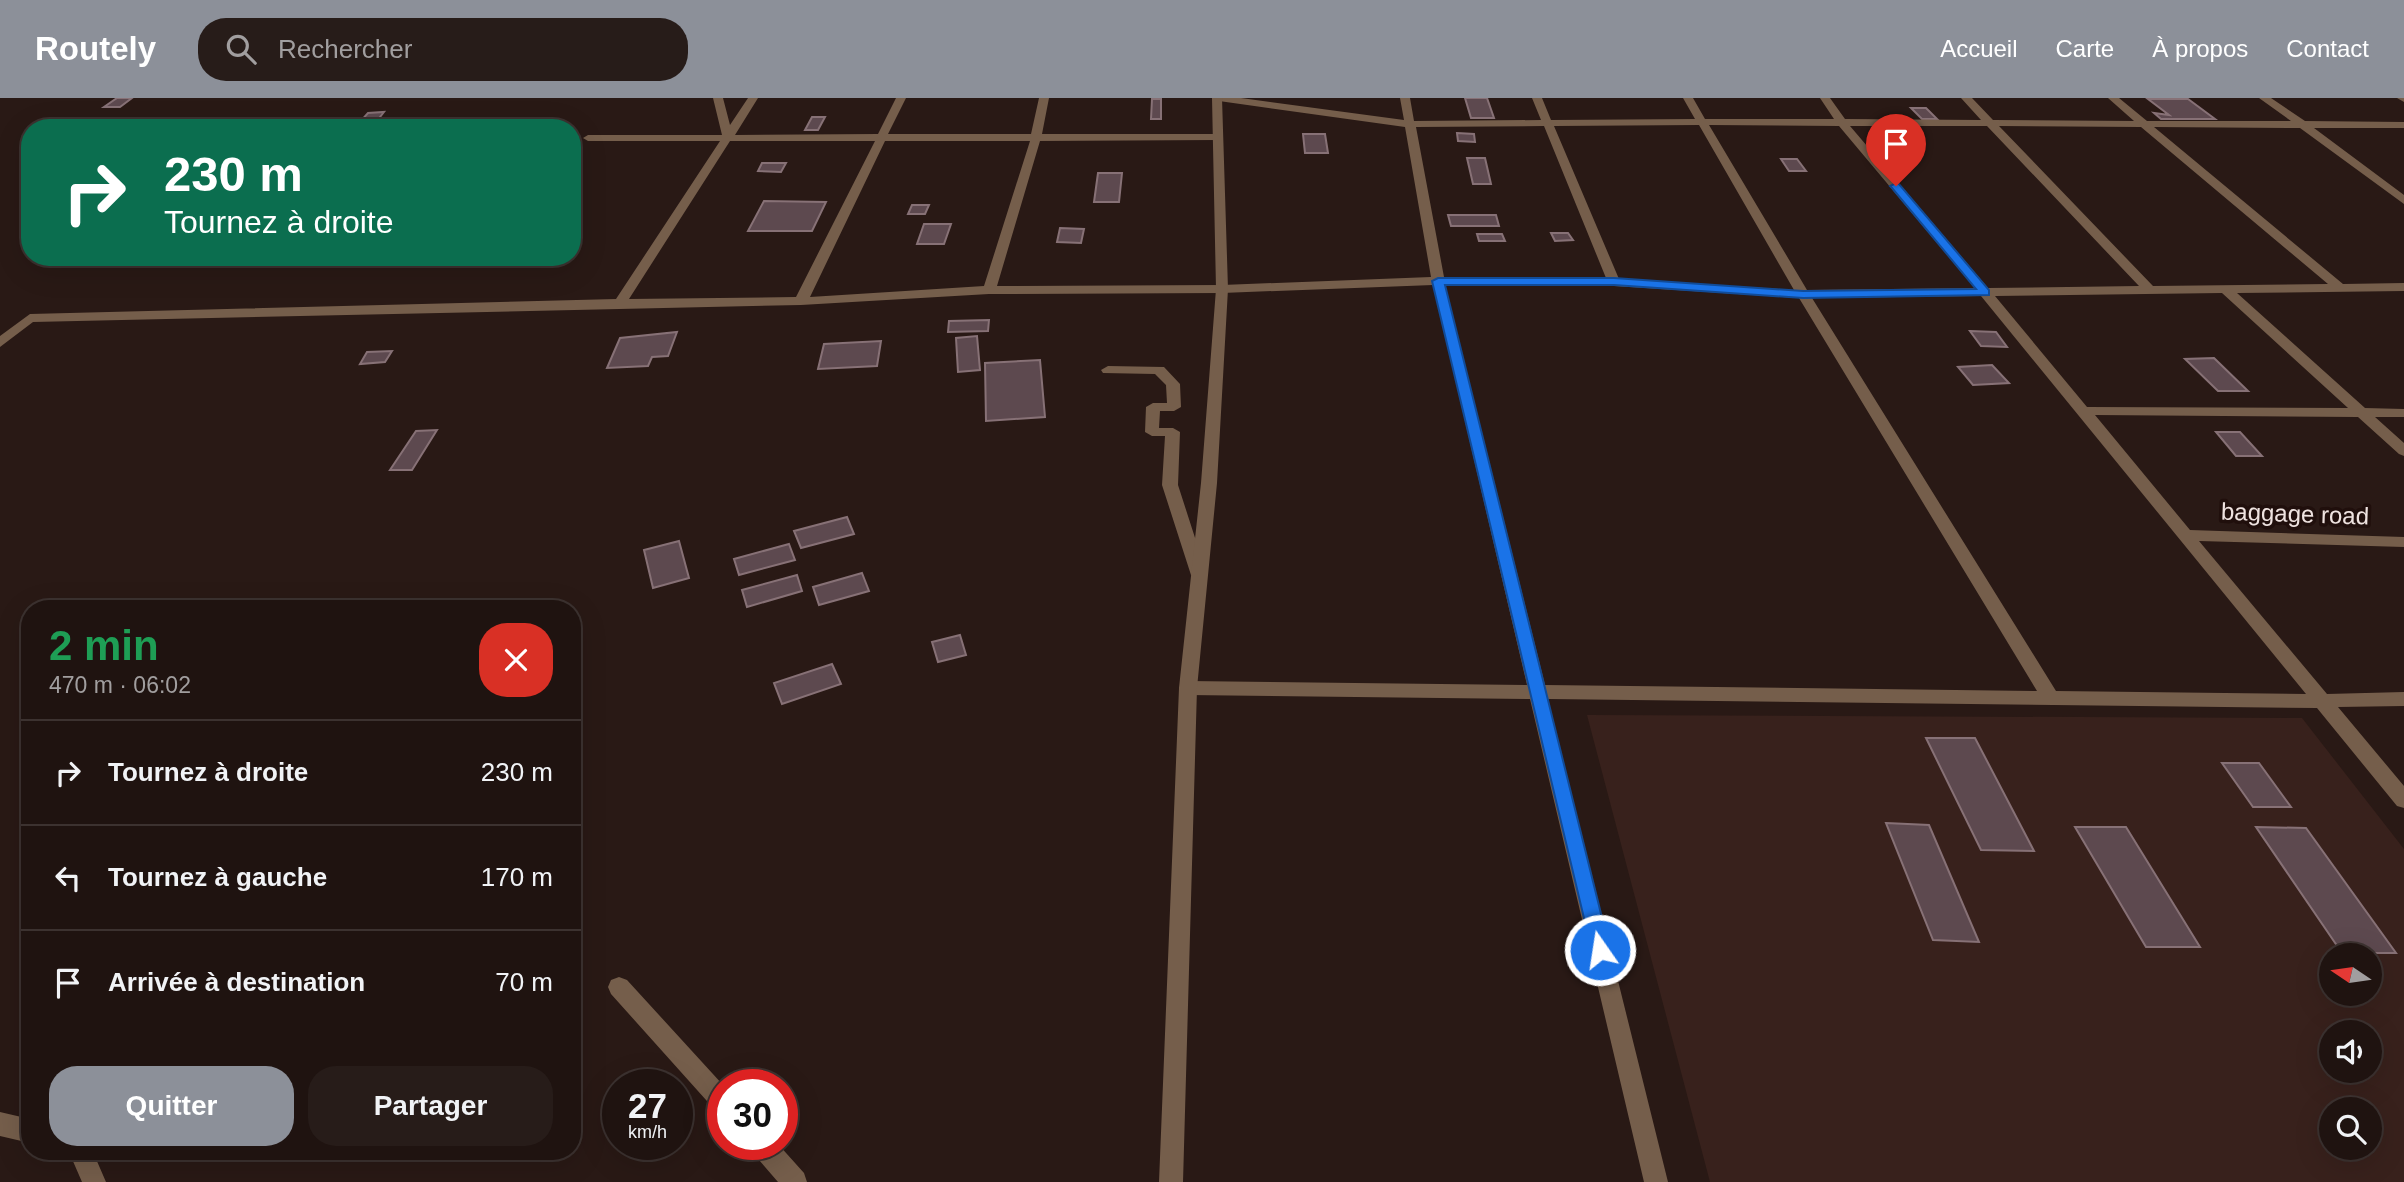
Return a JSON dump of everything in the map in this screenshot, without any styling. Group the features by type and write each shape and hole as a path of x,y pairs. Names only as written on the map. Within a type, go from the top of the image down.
{"street":[{"path":"718,98 728,138"},
{"path":"620,303 753,98"},
{"path":"800,301 901,98"},
{"path":"989,290 1036,137 1044,98"},
{"path":"1171,1182 1188,688 1209,483 1222,289 1218,98 1409,124 1702,121 2404,125"},
{"path":"1405,98 1438,281 1656,1182"},
{"path":"1537,98 1614,282"},
{"path":"1688,98 1803,294 2050,697"},
{"path":"1825,98 1842,123 2404,800"},
{"path":"1966,98 2150,290"},
{"path":"2113,98 2339,288"},
{"path":"2264,98 2349,157 2404,201"},
{"path":"588,138 1218,137"},
{"path":"0,343 30,318 800,301 989,290 1222,289 1438,281 1614,282 1803,294 2404,287"},
{"path":"2225,289 2404,451"},
{"path":"1108,370 1159,370 1173,384 1174,407 1153,407 1152,432 1173,432 1170,485 1199,575"},
{"path":"2082,411 2404,413"},
{"name":"baggage road","path":"2185,535 2404,542"},
{"path":"1188,688 2322,701 2404,699"},
{"path":"619,987 707,1084"},
{"path":"0,1124 21,1129"},
{"path":"84,1160 94,1182"},
{"path":"775,1160 795,1182"}],"shaded area":[{"path":"1587,715 2302,718 2404,849 2404,1182 1710,1182"}],"building":[{"path":"117,98 132,98 120,107 104,107"},
{"path":"1465,98 1487,98 1494,118 1471,118"},
{"path":"1152,99 1161,99 1161,119 1151,119"},
{"path":"2148,99 2188,99 2215,119 2161,119 2154,113 2169,115"},
{"path":"1911,108 1926,108 1937,119 1922,119"},
{"path":"384,112 378,119 363,119 368,113"},
{"path":"812,117 825,117 818,130 805,130"},
{"path":"1457,133 1474,134 1475,142 1458,141"},
{"path":"1303,134 1325,134 1328,153 1305,153"},
{"path":"1467,158 1485,158 1491,184 1473,184"},
{"path":"1781,159 1797,159 1806,171 1789,171"},
{"path":"762,163 786,163 781,172 758,171"},
{"path":"1098,173 1122,173 1119,202 1094,202"},
{"path":"764,201 826,202 812,231 748,231"},
{"path":"912,205 929,205 925,214 908,214"},
{"path":"1448,215 1496,215 1499,226 1451,226"},
{"path":"924,224 951,224 944,244 917,244"},
{"path":"1060,228 1084,229 1081,243 1057,242"},
{"path":"1551,233 1568,233 1573,240 1555,241"},
{"path":"1477,234 1502,234 1505,241 1479,241"},
{"path":"989,320 988,331 948,332 949,321"},
{"path":"1970,331 1996,332 2007,347 1981,346"},
{"path":"677,332 668,356 652,357 648,366 607,368 620,338"},
{"path":"977,336 980,370 958,372 956,338"},
{"path":"881,341 877,366 818,369 824,344"},
{"path":"392,351 385,362 360,364 367,352"},
{"path":"2214,358 2248,391 2218,391 2185,359"},
{"path":"1040,360 1045,417 986,421 985,363"},
{"path":"1992,365 2009,383 1973,385 1958,367"},
{"path":"437,430 412,470 390,470 416,431"},
{"path":"2216,432 2240,432 2262,456 2236,456"},
{"path":"847,517 854,534 801,548 794,531"},
{"path":"679,541 689,578 653,588 644,550"},
{"path":"789,544 795,560 739,575 734,559"},
{"path":"862,573 869,591 819,605 813,587"},
{"path":"797,575 802,591 747,607 742,590"},
{"path":"960,635 966,655 938,662 932,642"},
{"path":"832,664 841,684 782,704 774,683"},
{"path":"1926,738 1975,738 2034,851 1981,850"},
{"path":"2222,763 2259,763 2291,807 2253,807"},
{"path":"1886,823 1929,825 1979,942 1933,940"},
{"path":"2075,827 2126,827 2200,947 2146,947"},
{"path":"2256,827 2306,828 2396,953 2382,953 2382,943 2335,943"}],"route":[{"path":"1600,950 1438,281 1614,282 1803,294 1985,292 1896,186"}]}
